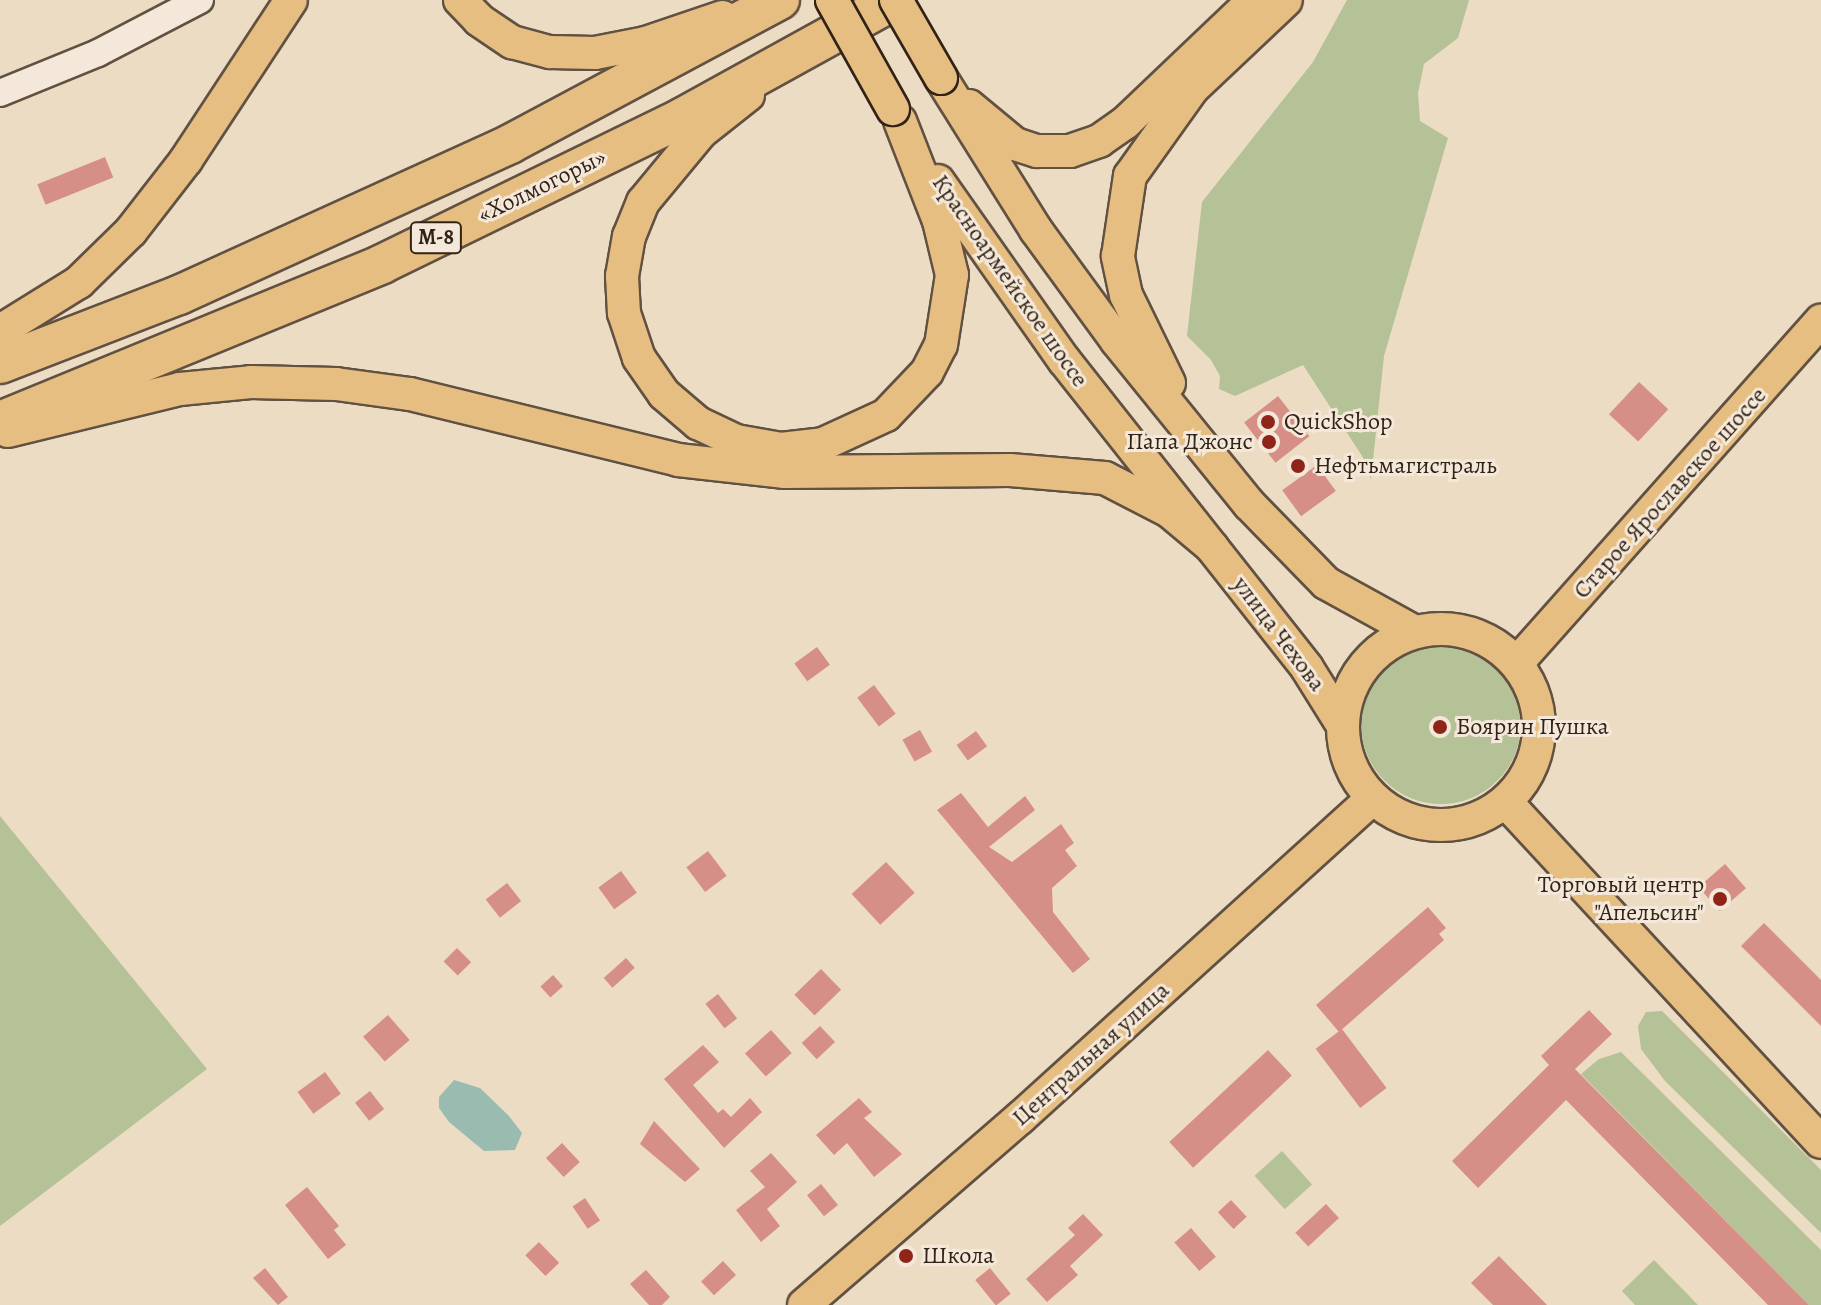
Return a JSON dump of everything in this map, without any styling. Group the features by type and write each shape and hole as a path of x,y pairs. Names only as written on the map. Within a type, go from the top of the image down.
{"highway":[{"name":"М-8","path":"0,364 179,295 510,144 780,0"},
{"name":"«Холмогоры»","path":"0,421 382,264 683,117 876,6"}],"main road":[{"path":"0,331 79,282 131,231 186,160 291,0"},
{"path":"460,0 479,20 512,42 550,52 595,53 646,43 763,0"},
{"path":"897,115 939,221 952,275 941,345 927,372 886,415 823,444 781,449 736,441 698,423 664,394 639,358 624,313 622,276 629,236 643,202 701,132 876,6 941,78 1015,144 1037,151 1070,151 1099,141 1126,122 1254,0"},
{"path":"1210,456 1126,295 1118,256 1122,212 1130,176 1154,136 1192,89 1286,0"},
{"name":"Красноармейское шоссе","path":"876,6 897,115 976,240 1212,547"},
{"path":"941,78 1036,230 1210,456 1326,583 1413,631"},
{"name":"Старое Ярославское шоссе","path":"1517,663 1821,321"},
{"path":"0,433 180,389 251,382 336,384 410,394 678,460 785,472 1010,470 1105,478 1148,497 1212,547"},
{"name":"улица Чехова","path":"1212,547 1307,668 1342,724"},
{"path":"1451,628 1475,635 1517,663 1536,697 1540,735 1530,772 1506,802 1481,817 1453,825 1424,824 1397,815 1373,798 1355,777 1342,724 1348,693 1363,666 1385,645 1413,631 1451,628"},
{"name":"Центральная улица","path":"804,1305 1020,1118 1373,798"},
{"path":"1506,802 1821,1142"}],"street":[{"path":"0,93 112,47 200,0"}],"green space":[{"path":"1347,0 1469,0 1458,38 1424,64 1418,93 1420,121 1448,138 1384,356 1371,479 1364,459 1303,365 1235,396 1219,389 1220,376 1211,360 1187,336 1202,202 1313,62"},
{"path":"1441,644 1471,650 1497,668 1515,694 1521,724 1515,754 1497,780 1471,798 1441,804 1411,798 1385,780 1367,754 1361,724 1367,694 1385,668 1411,650"},
{"path":"0,816 207,1069 0,1226"},
{"path":"1662,1011 1821,1170 1821,1233 1665,1081 1641,1049 1638,1026 1646,1012"},
{"path":"1621,1052 1821,1250 1821,1305 1809,1305 1581,1074 1599,1059"},
{"path":"1282,1151 1312,1184 1285,1209 1255,1176"},
{"path":"1654,1260 1698,1305 1635,1305 1622,1291"}],"water":[{"path":"454,1080 480,1088 509,1116 522,1133 515,1150 484,1151 449,1122 439,1108 439,1097"}],"building":[{"path":"105,157 113,177 46,205 37,184"},
{"path":"1639,382 1668,409 1638,441 1609,414"},
{"path":"1278,396 1309,436 1276,463 1244,422"},
{"path":"1317,465 1336,491 1301,516 1282,490"},
{"path":"817,647 830,665 807,681 794,663"},
{"path":"874,685 896,714 879,726 857,698"},
{"path":"920,730 932,752 915,762 903,740"},
{"path":"976,731 987,746 968,760 957,745"},
{"path":"961,793 988,827 1025,796 1035,810 989,847 1012,862 1061,824 1074,843 1065,850 1077,866 1052,888 1053,912 1090,959 1073,973 937,810"},
{"path":"708,851 727,876 705,892 686,867"},
{"path":"886,862 915,893 880,925 852,894"},
{"name":"Торговый центр \"Апельсин\"","path":"1725,864 1746,888 1720,911 1699,887"},
{"path":"621,871 637,893 614,909 598,887"},
{"path":"507,883 521,901 500,918 486,900"},
{"path":"1428,907 1446,928 1439,934 1444,940 1339,1032 1316,1005"},
{"path":"1764,923 1821,980 1821,1026 1741,946"},
{"path":"457,948 471,962 458,976 444,961"},
{"path":"626,958 635,968 612,988 604,978"},
{"path":"821,969 841,990 815,1016 794,995"},
{"path":"553,975 563,986 550,998 540,986"},
{"path":"718,994 737,1018 724,1028 705,1004"},
{"path":"1589,1010 1612,1034 1575,1069 1809,1305 1768,1305 1566,1100 1478,1188 1452,1161 1549,1065 1541,1056"},
{"path":"388,1015 410,1040 385,1062 363,1037"},
{"path":"820,1026 835,1042 817,1059 802,1043"},
{"path":"1342,1029 1387,1088 1360,1108 1316,1049"},
{"path":"771,1030 792,1053 766,1076 745,1053"},
{"path":"703,1045 719,1062 693,1085 718,1113 723,1109 731,1117 750,1098 762,1112 724,1148 664,1079"},
{"path":"1268,1050 1292,1076 1193,1168 1169,1142"},
{"path":"325,1072 341,1094 313,1114 297,1092"},
{"path":"370,1091 384,1109 369,1121 355,1103"},
{"path":"859,1098 872,1112 864,1118 902,1154 874,1177 847,1143 834,1155 816,1135"},
{"path":"654,1121 700,1169 685,1182 640,1144"},
{"path":"562,1143 580,1162 564,1177 546,1158"},
{"path":"771,1153 797,1182 767,1209 780,1226 761,1242 736,1210 765,1187 750,1171"},
{"path":"821,1184 838,1205 824,1216 807,1195"},
{"path":"307,1187 339,1226 334,1230 346,1245 328,1259 285,1205"},
{"path":"585,1198 600,1220 588,1229 573,1206"},
{"path":"1231,1200 1247,1217 1234,1229 1218,1212"},
{"path":"1326,1204 1339,1218 1308,1247 1295,1233"},
{"path":"1083,1214 1103,1235 1070,1266 1078,1275 1047,1302 1026,1279 1075,1235 1068,1228"},
{"path":"1191,1228 1216,1257 1199,1271 1174,1242"},
{"path":"539,1242 559,1263 545,1276 525,1255"},
{"path":"1499,1256 1547,1305 1493,1305 1471,1283"},
{"path":"723,1261 736,1275 714,1295 701,1281"},
{"path":"265,1268 288,1297 278,1305 253,1278"},
{"path":"990,1268 1011,1294 996,1305 975,1280"},
{"path":"646,1270 670,1297 662,1305 649,1305 630,1284"}],"place":[{"name":"QuickShop","path":"1268,422"},
{"name":"Папа Джонс","path":"1269,442"},
{"name":"Нефтьмагистраль","path":"1298,466"},
{"name":"Боярин Пушка","path":"1440,727"},
{"name":"Торговый центр \"Апельсин\"","path":"1720,899"},
{"name":"Школа","path":"906,1256"}]}
